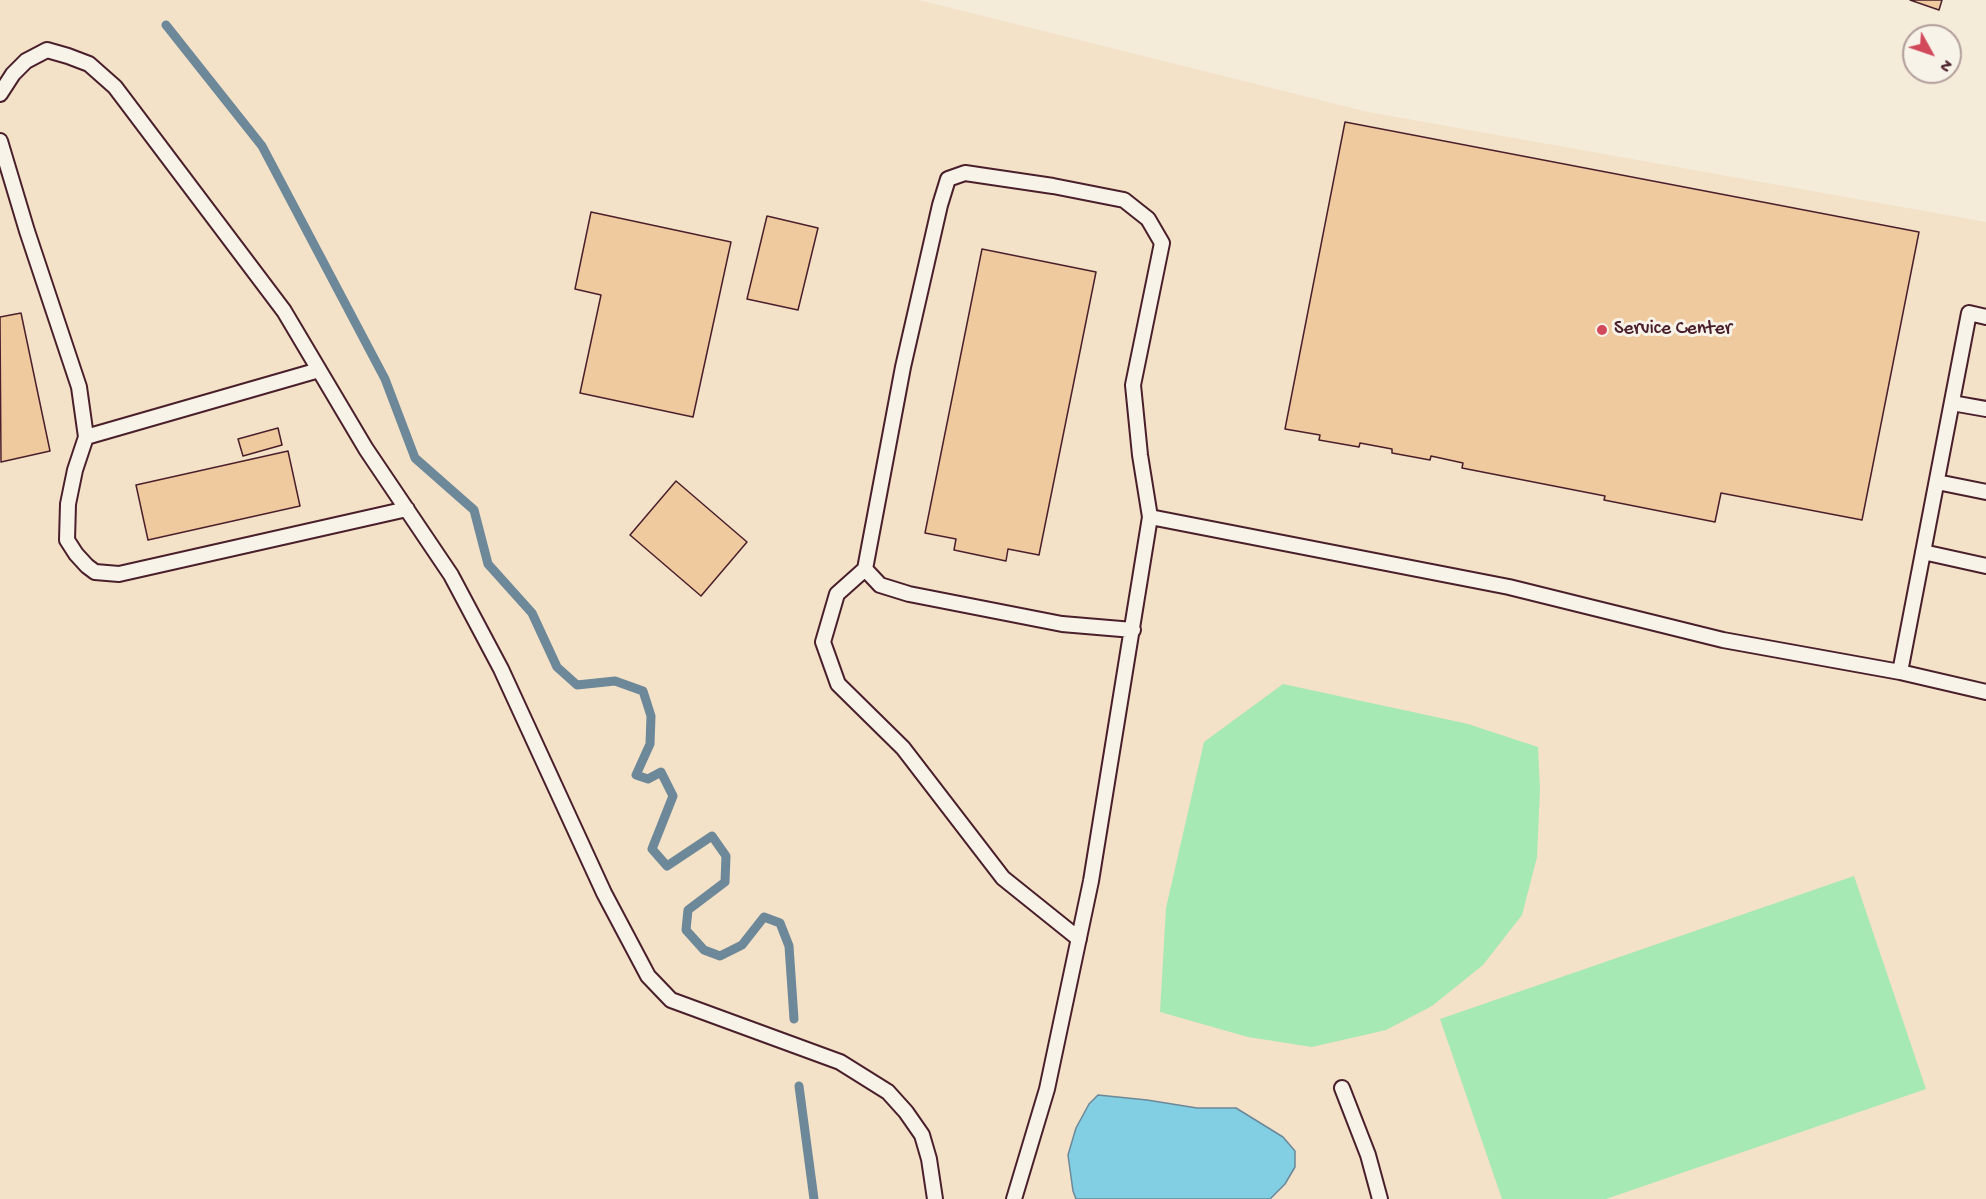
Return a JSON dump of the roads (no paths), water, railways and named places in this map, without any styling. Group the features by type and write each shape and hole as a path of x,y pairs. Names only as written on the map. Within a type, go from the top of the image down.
{"lane":[{"path":"0,94 13,74 26,61 47,50 89,64 115,87 284,311 366,449 451,575 501,669 604,893 648,976 671,1000 840,1062 866,1076 888,1092 922,1135 929,1159 935,1199"},
{"path":"0,141 27,231 79,387 86,437 75,470 68,504 67,540 76,554 95,572 119,574 407,509"},
{"path":"1014,1199 1047,1089 1079,939 1091,881 1133,630 1150,517 1140,455 1133,385 1162,243 1148,219 1124,200 1053,186 965,173 948,179 940,205 903,367 865,569 837,594 823,642 838,684 903,748 1003,878 1079,939"},
{"path":"1900,672 1969,313 1986,316"},
{"path":"86,437 319,370"},
{"path":"1953,399 1986,409"},
{"path":"1937,482 1986,492"},
{"path":"1150,517 1509,587 1723,640 1900,672 1986,692"},
{"path":"1923,552 1986,566"},
{"path":"865,569 880,585 909,594 1062,624 1133,630"},
{"path":"1342,1088 1368,1155 1380,1199"}],"water":[{"path":"1098,1095 1197,1108 1236,1108 1283,1137 1295,1151 1295,1167 1285,1184 1270,1199 1076,1199 1068,1155 1076,1128 1089,1104"}],"waterway":[{"path":"166,25 262,146 385,379 415,458 474,510 488,564 532,613 557,667 577,685 615,681 643,691 651,716 650,744 636,775 648,779 661,772 673,796 652,849 667,866 712,836 726,856 725,882 688,910 686,930 704,950 720,956 742,945 764,917 780,923 789,946 794,1019"},
{"path":"799,1086 814,1199"}],"place":[{"name":"Service Center","path":"1602,330"}]}
